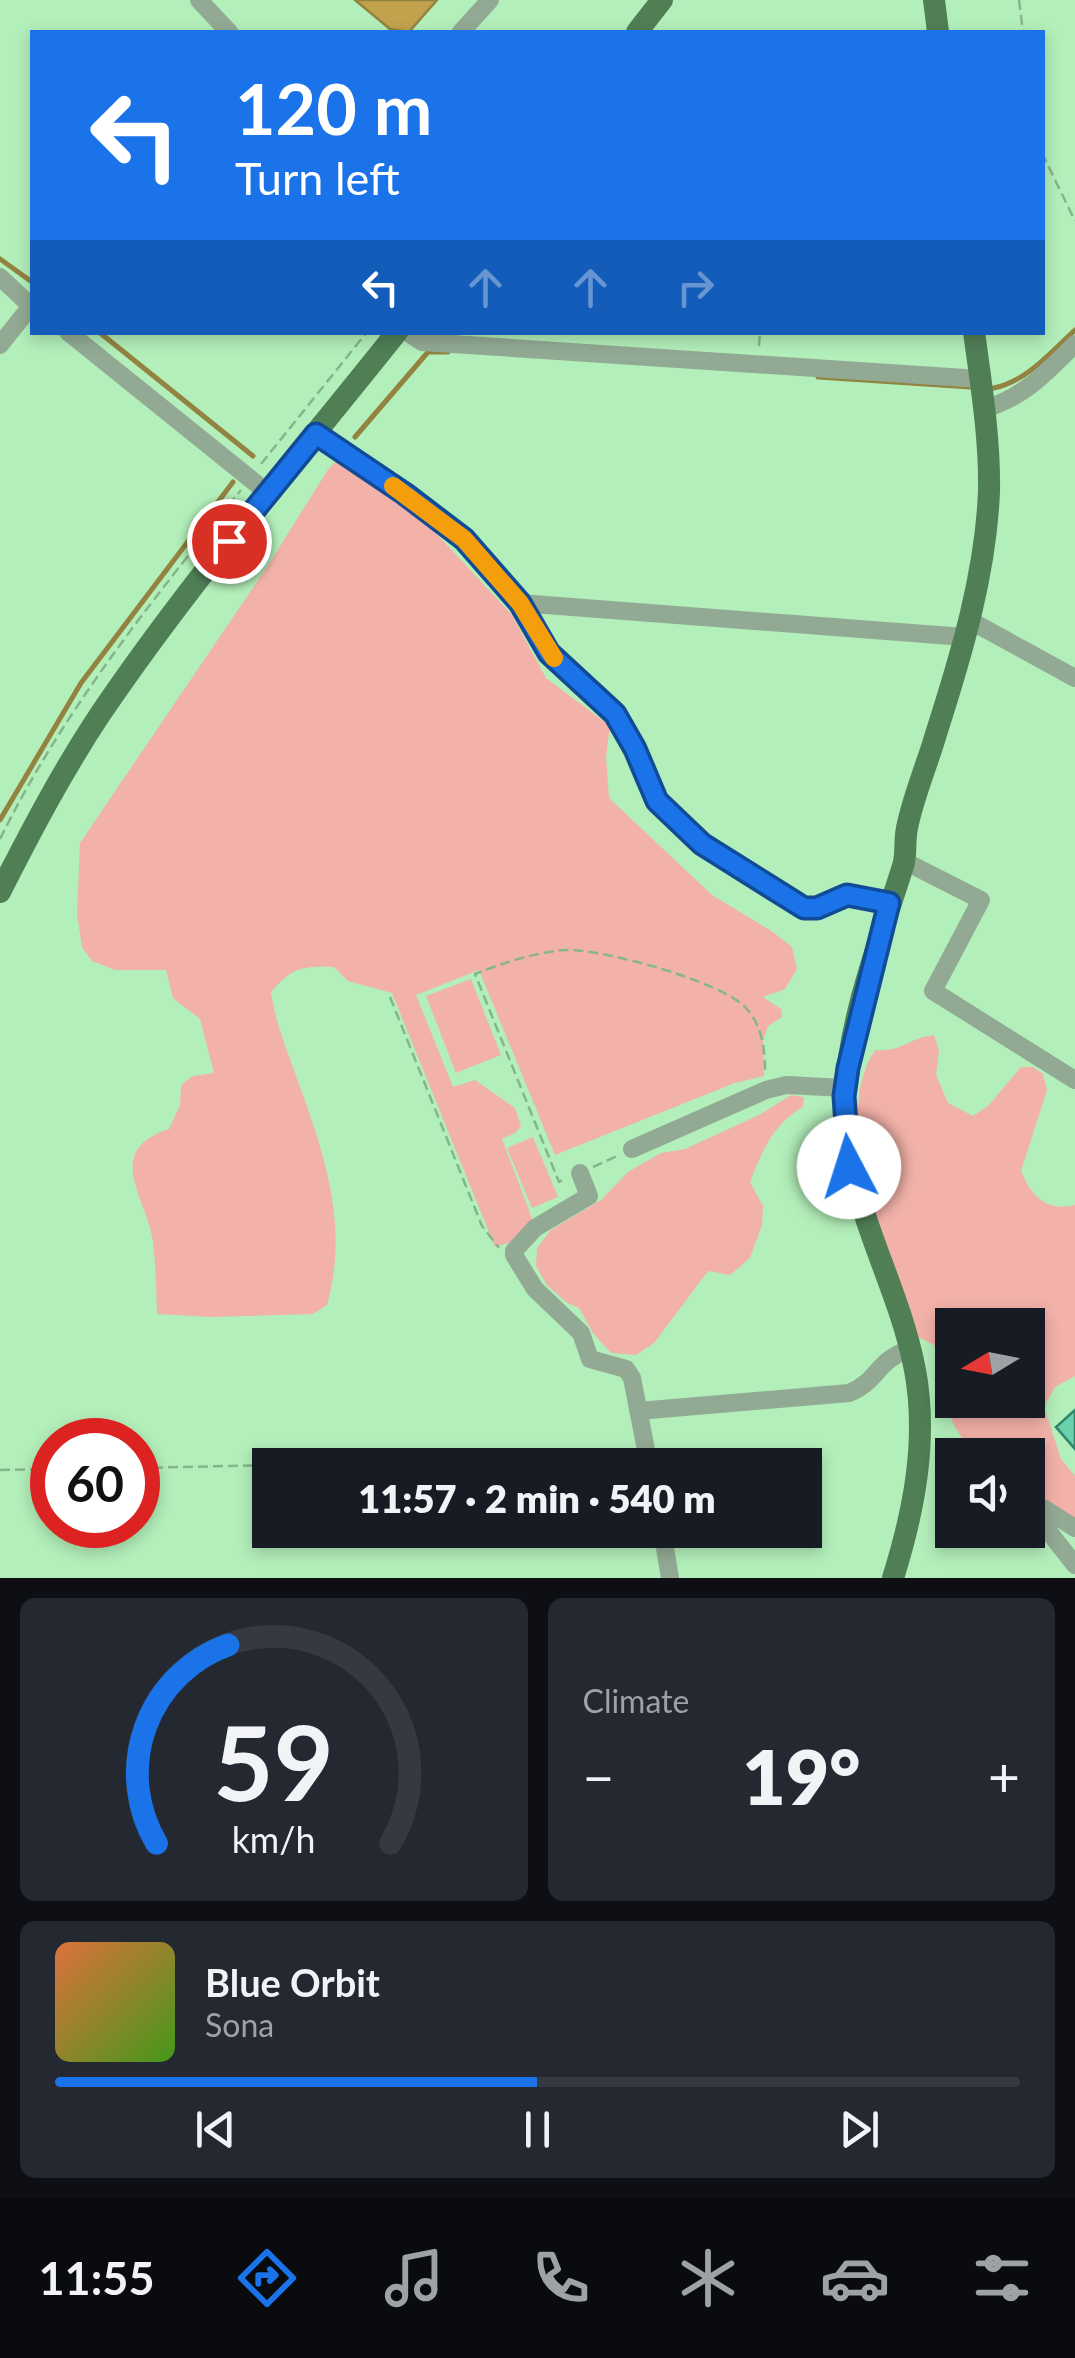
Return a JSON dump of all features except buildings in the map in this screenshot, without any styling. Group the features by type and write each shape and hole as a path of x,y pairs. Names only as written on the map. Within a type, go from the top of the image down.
{"main road":[{"path":"639,30 662,0"},
{"path":"934,0 938,30"},
{"path":"0,892 42,809 102,711 155,636 394,335"},
{"path":"892,1578 908,1529 920,1460 920,1407 910,1350 849,1167 845,1088 889,903 904,861 906,830 966,628 982,555 989,490 974,335"}],"street":[{"path":"199,0 226,30"},
{"path":"463,30 490,0"},
{"path":"0,277 30,304"},
{"path":"0,345 30,308"},
{"path":"72,335 268,493"},
{"path":"412,335 422,342 930,378 980,378"},
{"path":"984,409 1003,404 1032,386 1075,344"},
{"path":"316,434 464,539 520,603 549,653 615,714 657,801 702,844 804,908 817,908 847,895 889,903"},
{"path":"520,603 966,628 1075,678"},
{"path":"904,861 981,900 933,991 1075,1080"},
{"path":"632,1149 766,1090 786,1085 845,1088"},
{"path":"580,1173 589,1196 534,1228 514,1252 535,1290 581,1333 590,1359 626,1370 632,1378 645,1448"},
{"path":"638,1411 849,1394 867,1386 888,1357 910,1350"},
{"path":"1075,1528 1043,1508 1034,1514 1075,1565"},
{"path":"665,1548 670,1578"}],"path":[{"path":"1019,0 1023,30"},
{"path":"1045,159 1075,222"},
{"path":"632,1149 559,1182 475,974 510,960 564,950 606,952 688,979 745,1007 764,1041 766,1090"},
{"path":"390,997 482,1226 500,1250 514,1252"},
{"path":"160,1468 252,1466"},
{"path":"0,1470 30,1469"}],"shaded area":[{"path":"355,0 437,0 411,30 390,29"},
{"path":"341,456 408,503 512,615 546,678 610,726 606,757 609,798 712,895 792,947 797,969 785,989 763,997 781,1009 782,1017 768,1026 763,1041 764,1076 735,1083 555,1155 479,970 416,995 453,1087 475,1080 515,1108 521,1126 502,1139 533,1221 512,1242 495,1247 392,993 348,981 334,967 292,973 271,992 330,1187 336,1245 327,1305 313,1314 157,1314 153,1242 133,1163 137,1150 149,1138 169,1129 180,1105 181,1085 193,1076 214,1073 200,1019 173,998 166,970 115,970 92,961 82,947 77,914 80,843 267,567 327,471"},
{"path":"471,979 501,1055 456,1073 426,996"},
{"path":"934,1035 939,1051 936,1075 948,1103 973,1116 988,1106 1021,1067 1033,1067 1043,1074 1047,1090 1021,1171 1041,1200 1056,1206 1075,1205 1075,1376 1055,1387 1045,1405 1045,1308 935,1308 935,1346 918,1337 880,1233 861,1153 858,1115 862,1080 875,1050 893,1049"},
{"path":"791,1095 804,1097 803,1107 776,1130 750,1182 763,1206 762,1225 750,1258 730,1275 708,1271 654,1343 636,1355 611,1353 593,1333 579,1308 547,1285 536,1266 537,1248 551,1230 601,1200 628,1172 661,1153 685,1149 759,1115"},
{"path":"533,1137 558,1197 532,1208 507,1148"},
{"path":"1045,1410 1061,1459 1075,1476 1075,1520 1045,1512 1045,1438 964,1438 952,1420 1045,1418"}],"waterway":[{"path":"0,259 30,281"},
{"path":"994,388 1028,373 1075,330"},
{"path":"103,335 253,456"},
{"path":"355,437 428,352 448,352"},
{"path":"818,377 971,387"},
{"path":"0,820 81,683 233,482"}],"slow traffic":[{"path":"393,486 464,539 520,603 554,658"}],"route":[{"path":"229,541 316,434 464,539 520,603 549,653 615,714 657,801 702,844 804,908 817,908 847,895 889,903 848,1068 844,1096 849,1167"}]}
